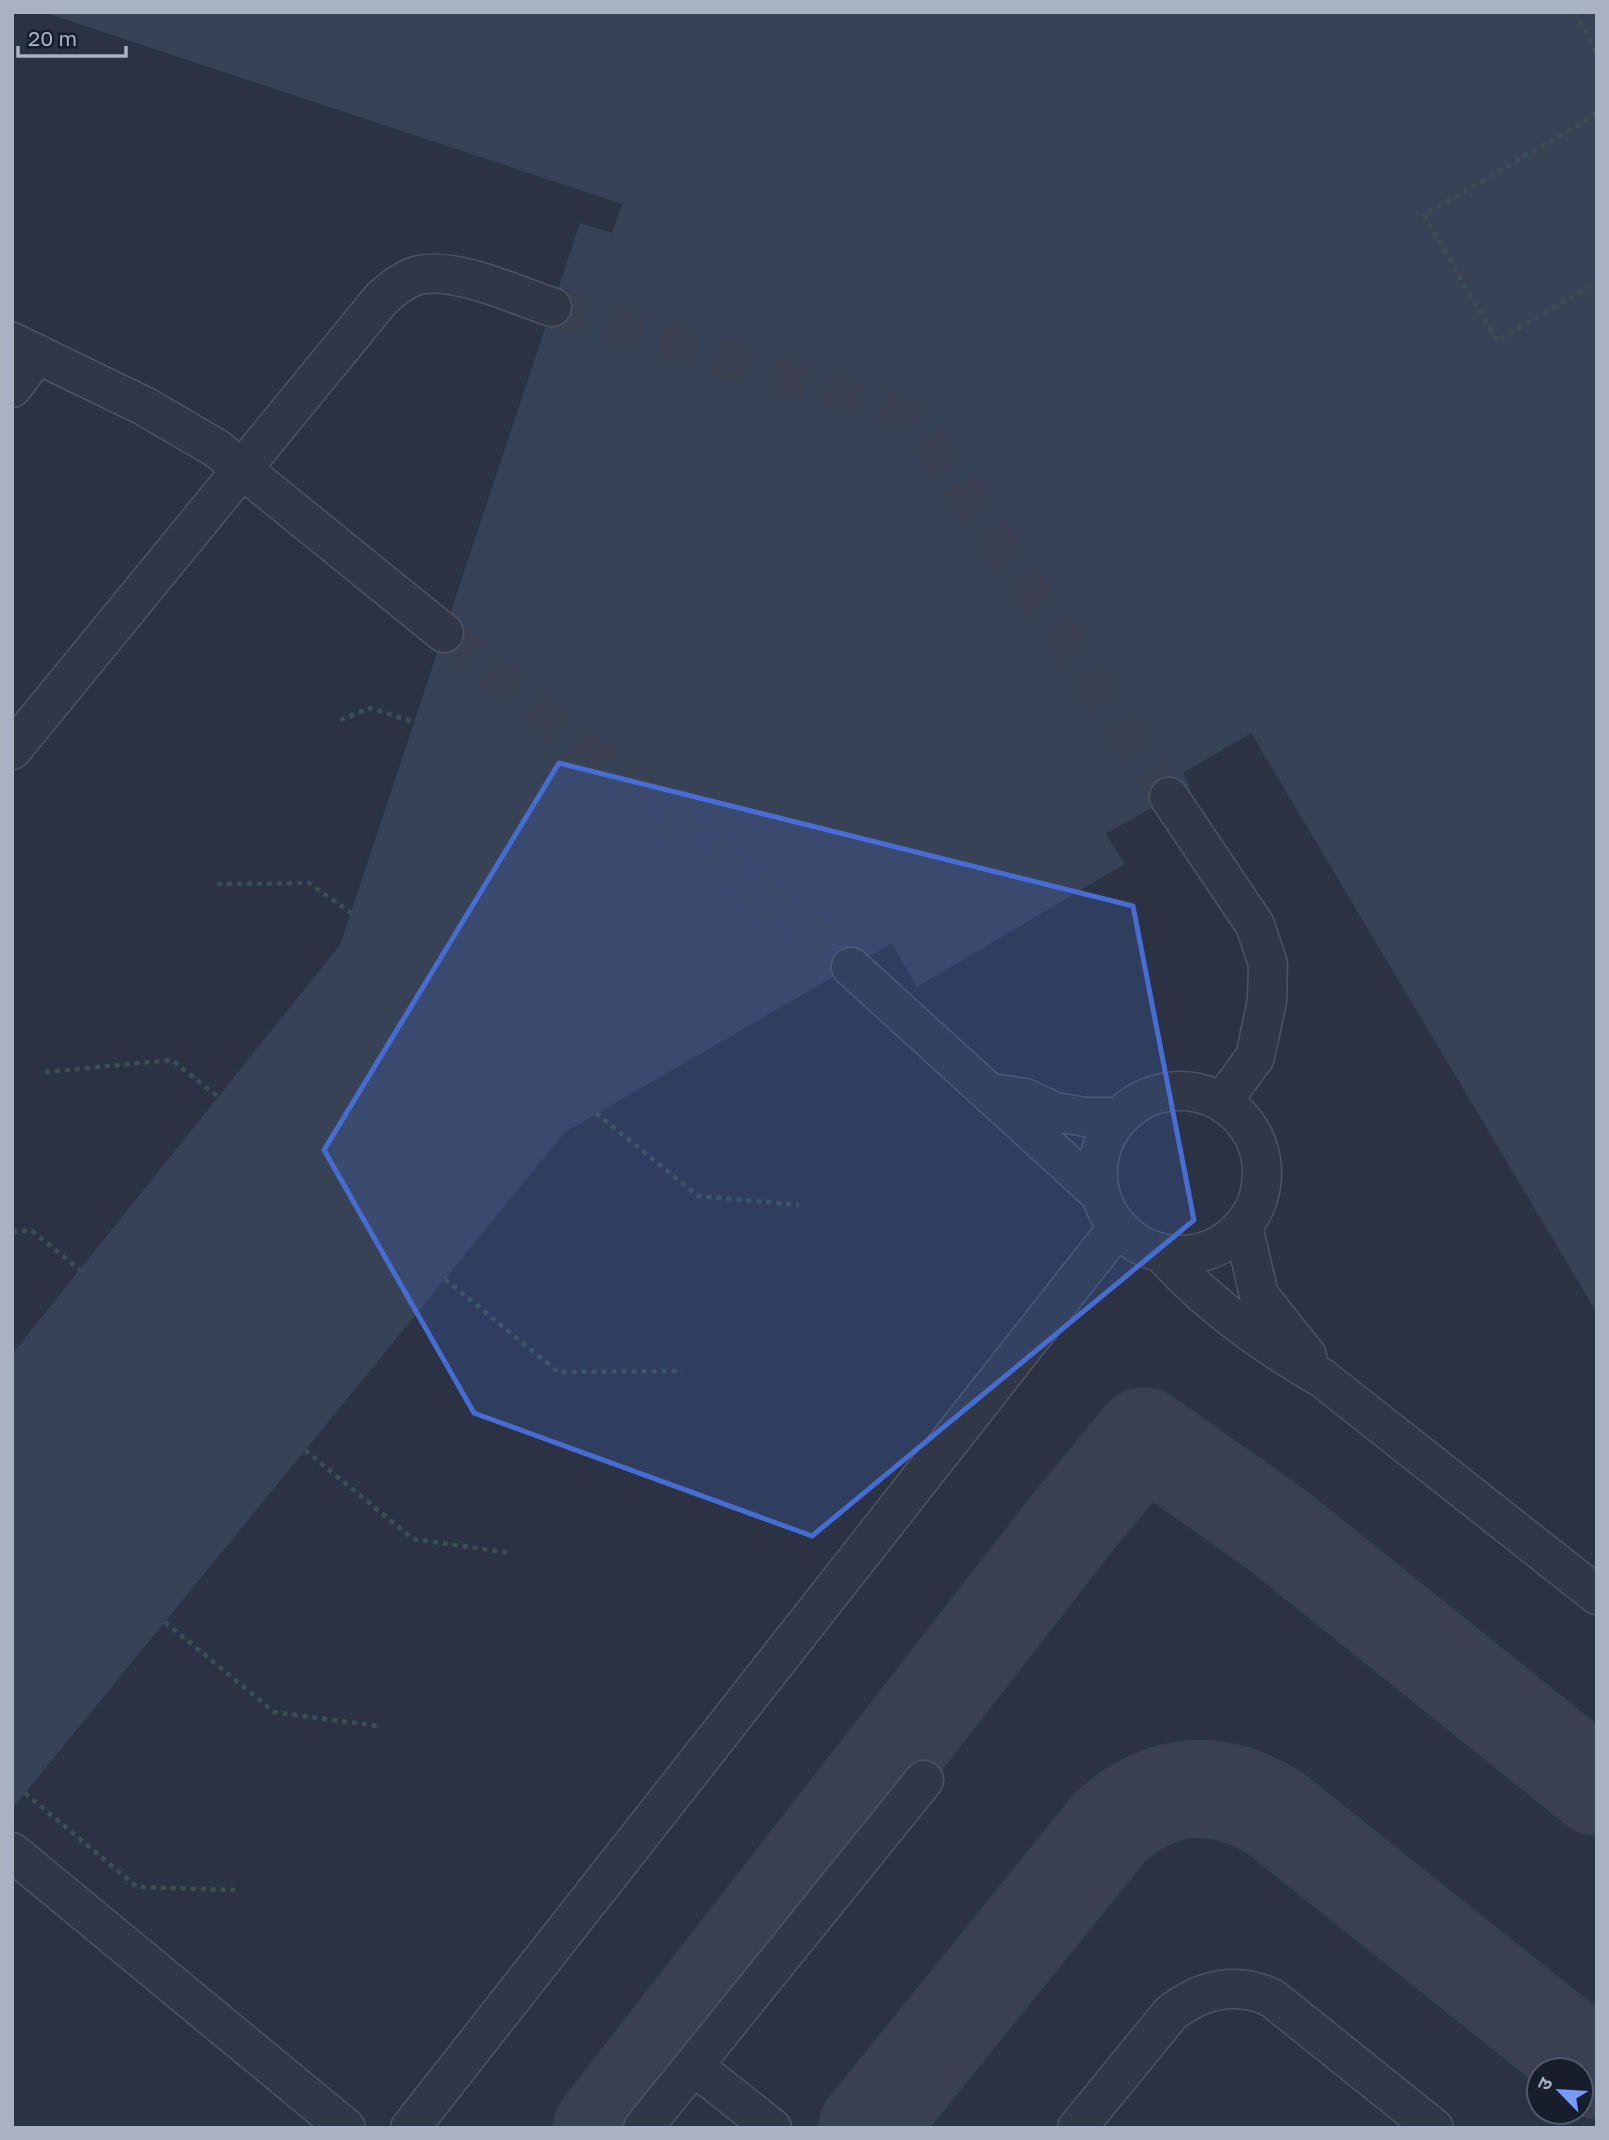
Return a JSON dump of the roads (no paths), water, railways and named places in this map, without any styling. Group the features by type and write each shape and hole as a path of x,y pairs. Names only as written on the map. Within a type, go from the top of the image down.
{"lane":[{"path":"12,750 382,298 401,282 419,275 455,276 552,307"},
{"path":"12,388 25,348 174,422 243,468 444,633"},
{"path":"1169,797 1255,925 1268,964 1267,1001 1255,1057 1222,1102"},
{"path":"851,967 986,1093 1100,1194 1118,1227 1147,1248 1162,1253 1194,1255 1217,1247 1243,1226 1261,1191 1263,1166 1258,1143 1245,1122 1222,1102 1205,1094 1181,1090 1156,1094 1134,1105 1120,1117 1103,1144 1098,1168 1100,1194"},
{"path":"986,1093 1024,1098 1066,1114 1086,1118 1120,1117"},
{"path":"1243,1226 1259,1296 1322,1378"},
{"path":"410,2128 1118,1227"},
{"path":"1162,1253 1184,1278 1220,1309 1274,1350 1322,1378 1597,1595"},
{"path":"643,2128 924,1780"},
{"path":"12,1852 346,2128"},
{"path":"1077,2128 1171,2013 1187,2000 1210,1991 1237,1988 1256,1991 1272,1998 1434,2128"},
{"path":"694,2066 772,2128"}],"tunnel":[{"path":"552,307 891,409 909,418 930,444 1169,797"},
{"path":"444,633 851,967"}]}
